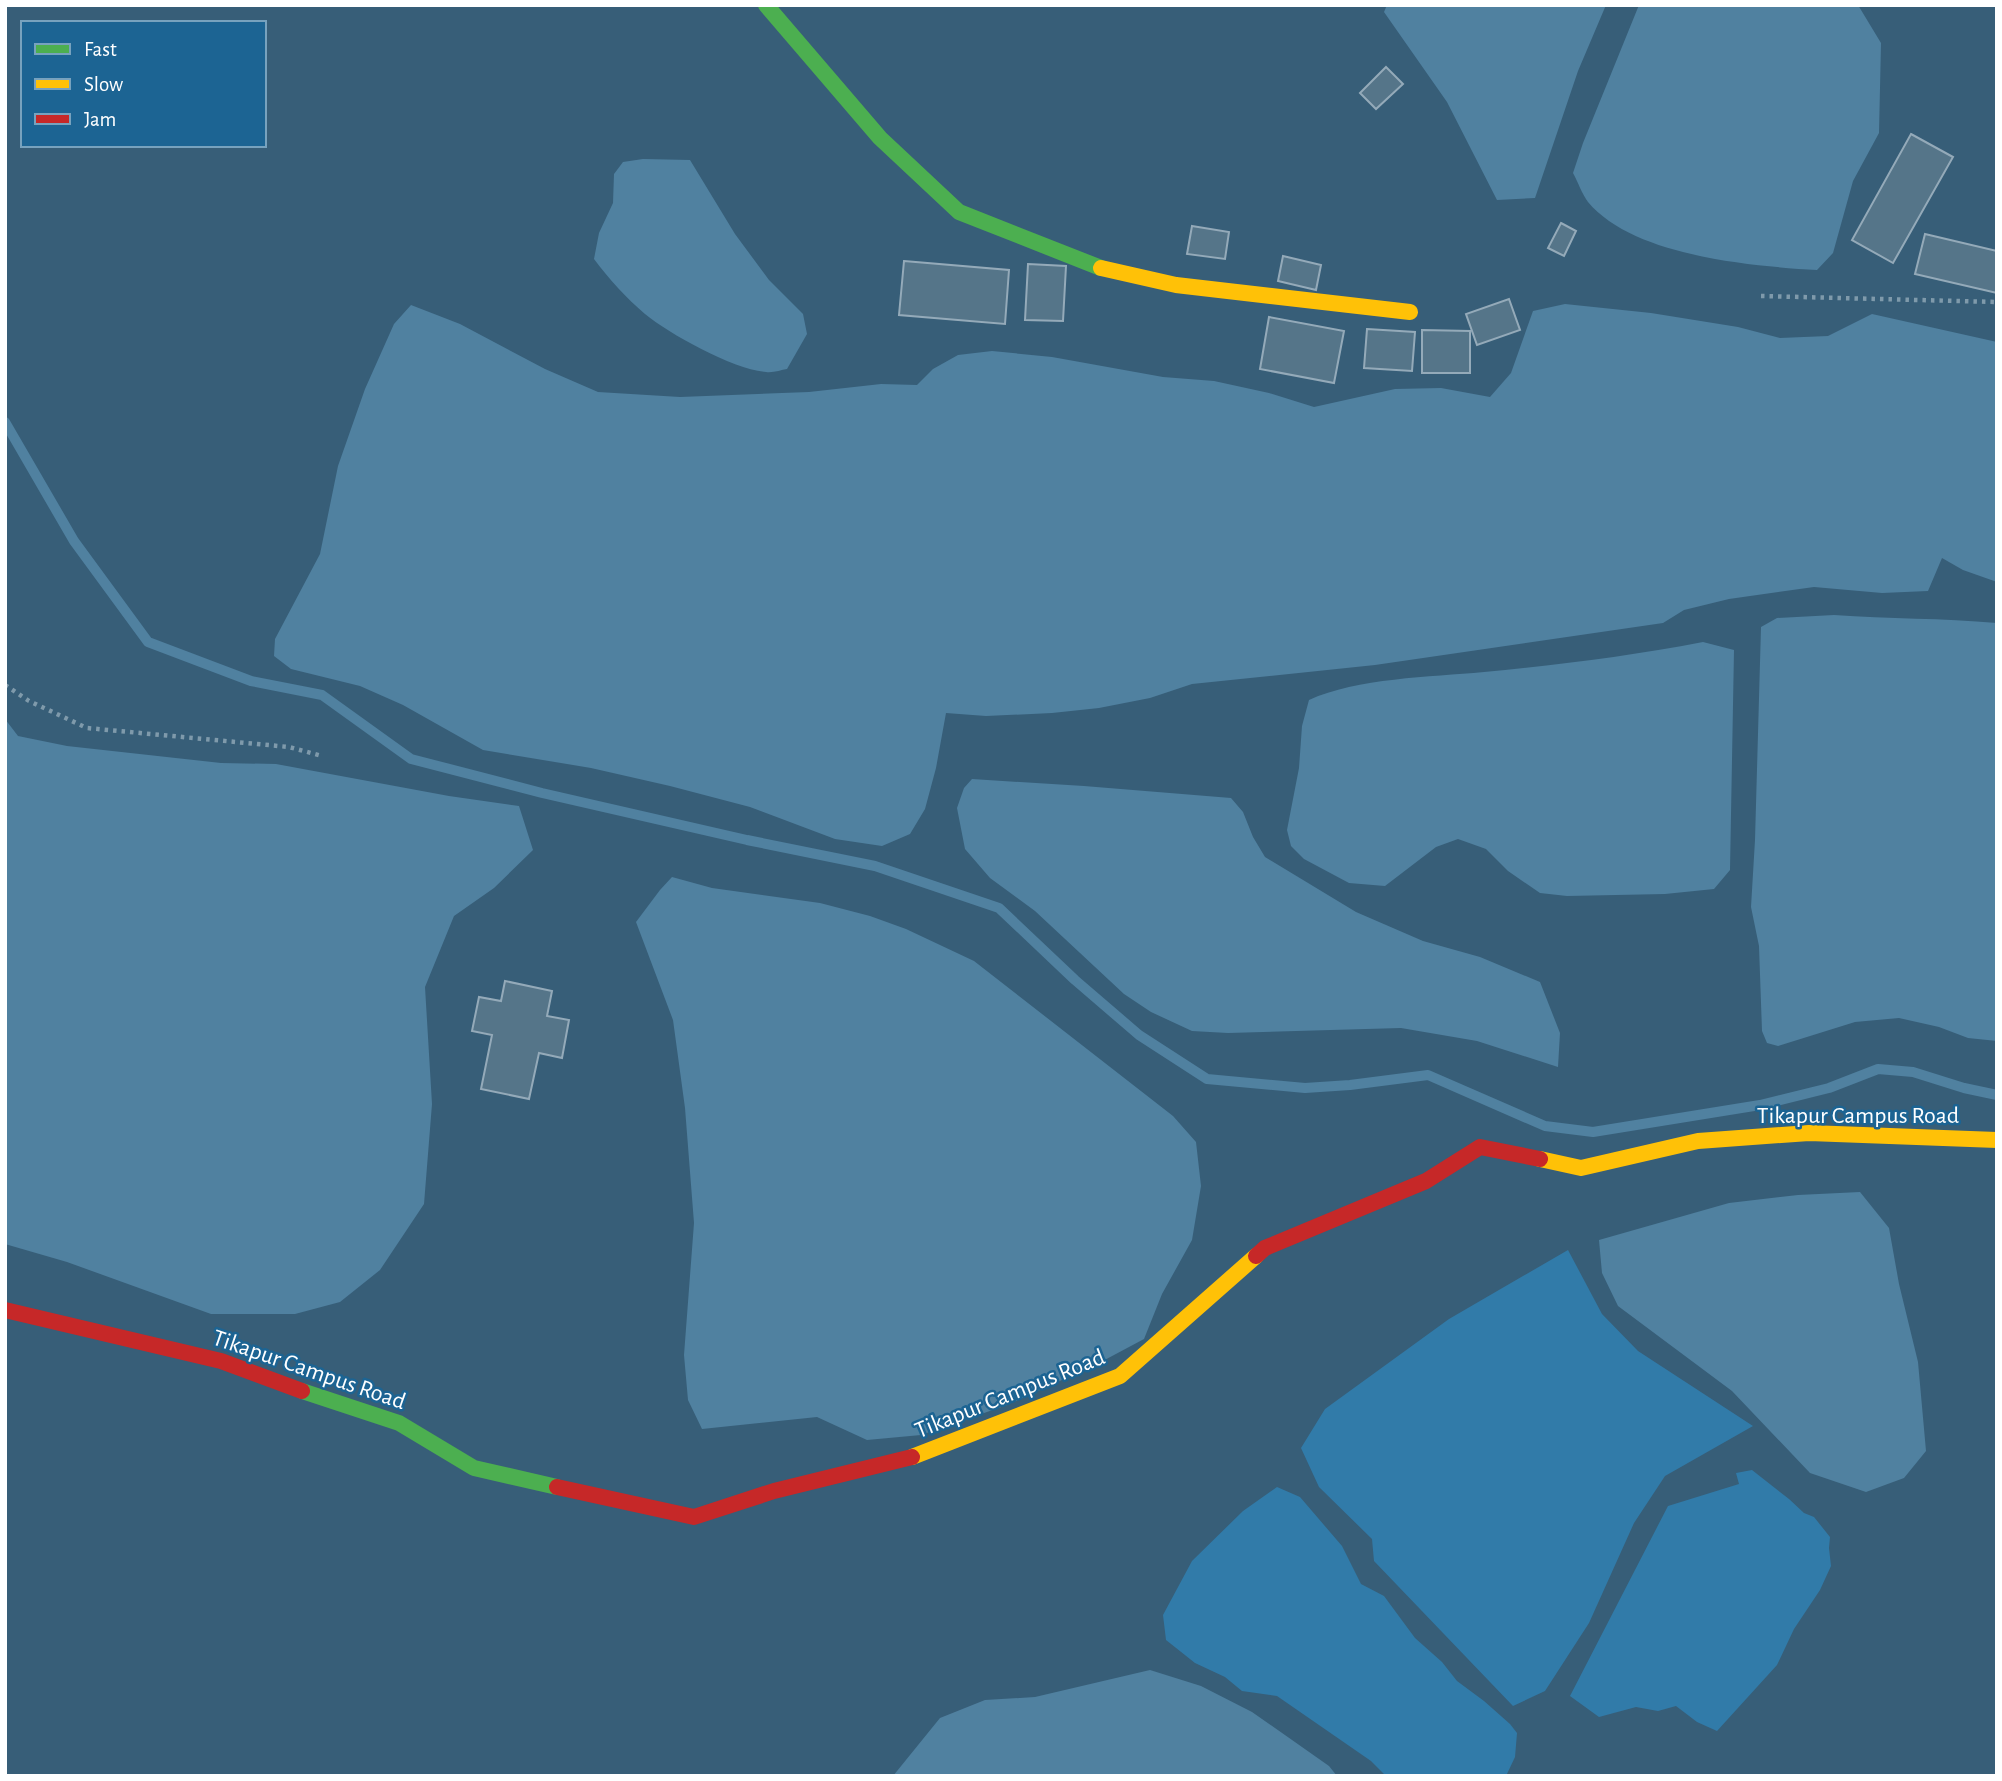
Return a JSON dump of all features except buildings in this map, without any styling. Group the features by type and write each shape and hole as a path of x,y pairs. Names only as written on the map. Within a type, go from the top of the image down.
{"street":[{"path":"766,5 880,138 959,212 1094,266 1175,285 1410,312"},
{"name":"Tikapur Campus Road","path":"5,1310 221,1361 399,1423 474,1468 694,1517 774,1491 911,1457 1120,1376 1265,1248 1426,1181 1480,1147 1581,1168 1698,1141 1809,1133 1997,1140"}],"path":[{"path":"1761,296 1997,302"},
{"path":"5,685 29,701 87,728 289,747 322,756"}],"shaded area":[{"path":"1387,5 1606,5 1578,71 1535,198 1497,200 1447,102 1384,12"},
{"path":"1639,5 1858,5 1881,43 1879,133 1853,181 1833,253 1817,270 1727,261 1663,246 1633,235 1608,220 1588,202 1573,173"},
{"path":"643,159 690,160 735,234 769,280 803,314 807,334 787,369 769,372 753,370 686,341 638,308 594,259 599,233 613,203 614,174 623,162"},
{"path":"1565,304 1651,313 1738,327 1780,338 1828,336 1872,314 1997,342 1997,582 1963,570 1942,558 1928,591 1882,593 1814,587 1729,599 1684,610 1663,623 1375,665 1192,684 1150,698 1099,708 986,716 946,713 925,809 910,834 882,846 835,839 750,807 670,786 591,768 483,750 403,705 360,686 291,669 274,656 275,639 320,554 338,466 365,389 394,324 411,305 460,324 545,369 598,392 680,397 809,392 881,384 917,385 933,369 958,355 992,351 1052,357 1163,377 1214,381 1269,393 1314,407 1395,389 1441,388 1490,397 1511,373 1533,311"},
{"path":"1834,615 1997,623 1997,1041 1968,1038 1939,1027 1899,1018 1855,1022 1778,1046 1767,1043 1762,1031 1759,946 1751,907 1761,627 1777,618"},
{"path":"1703,642 1734,650 1730,870 1714,889 1665,894 1567,896 1540,893 1508,871 1486,849 1458,839 1436,847 1385,886 1349,883 1304,859 1291,846 1287,830 1299,768 1302,726 1309,700 1371,683 1567,663"},
{"path":"5,719 18,736 67,746 221,763 276,764 519,806 533,850 494,888 454,916 425,987 432,1104 424,1204 380,1270 340,1302 295,1314 211,1314 67,1262 5,1244"},
{"path":"972,779 1231,798 1243,812 1265,857 1356,912 1423,941 1480,957 1540,982 1560,1033 1558,1067 1477,1041 1401,1028 1228,1033 1192,1031 1151,1012 1124,994 1035,911 990,878 965,849 957,808 964,788"},
{"path":"672,877 712,888 820,903 870,916 906,929 974,961 1173,1116 1196,1142 1201,1186 1192,1240 1162,1294 1144,1339 1007,1405 921,1435 867,1440 817,1417 702,1429 688,1400 684,1355 694,1223 685,1108 673,1020 636,922"},
{"path":"1860,1192 1889,1228 1918,1362 1926,1451 1904,1478 1866,1492 1810,1473 1732,1391 1618,1306 1602,1273 1599,1240 1729,1203 1798,1195"},
{"path":"1568,1250 1602,1314 1638,1351 1753,1426 1665,1476 1634,1523 1589,1623 1545,1691 1513,1706 1374,1561 1372,1539 1319,1487 1301,1448 1325,1409 1449,1319"},
{"path":"1752,1470 1804,1513 1814,1517 1830,1537 1831,1566 1820,1590 1794,1629 1777,1665 1717,1731 1697,1722 1676,1706 1658,1711 1636,1707 1599,1717 1570,1696 1668,1506 1739,1484 1736,1473"},
{"path":"1277,1487 1300,1497 1342,1546 1361,1584 1384,1596 1415,1638 1442,1662 1457,1681 1510,1724 1517,1733 1515,1757 1506,1776 1386,1776 1371,1761 1277,1696 1242,1691 1225,1677 1195,1663 1166,1640 1163,1615 1192,1561 1243,1511"},
{"path":"1150,1670 1201,1686 1252,1712 1329,1766 1337,1776 893,1776 940,1718 985,1700 1035,1697"}],"waterway":[{"path":"5,422 74,541 148,642 251,681 322,695 411,759 542,793 875,866 999,908 1075,980 1139,1035 1207,1079 1305,1088 1428,1075 1545,1126 1593,1132 1760,1105 1829,1088 1878,1069 1913,1072 1997,1095"}],"traffic: fast":[{"path":"766,5 880,138 959,212 1101,268"},
{"path":"302,1391 399,1423 474,1468 557,1487"}],"traffic: slow":[{"path":"1101,268 1176,285 1410,312"},
{"path":"1540,1159 1581,1168 1698,1141 1809,1133 1997,1140"},
{"path":"912,1457 1120,1376 1256,1256"}],"traffic: jam":[{"path":"1256,1256 1265,1248 1426,1181 1480,1147 1540,1159"},
{"path":"5,1310 221,1361 302,1391"},
{"path":"557,1487 694,1517 774,1491 912,1457"}]}
